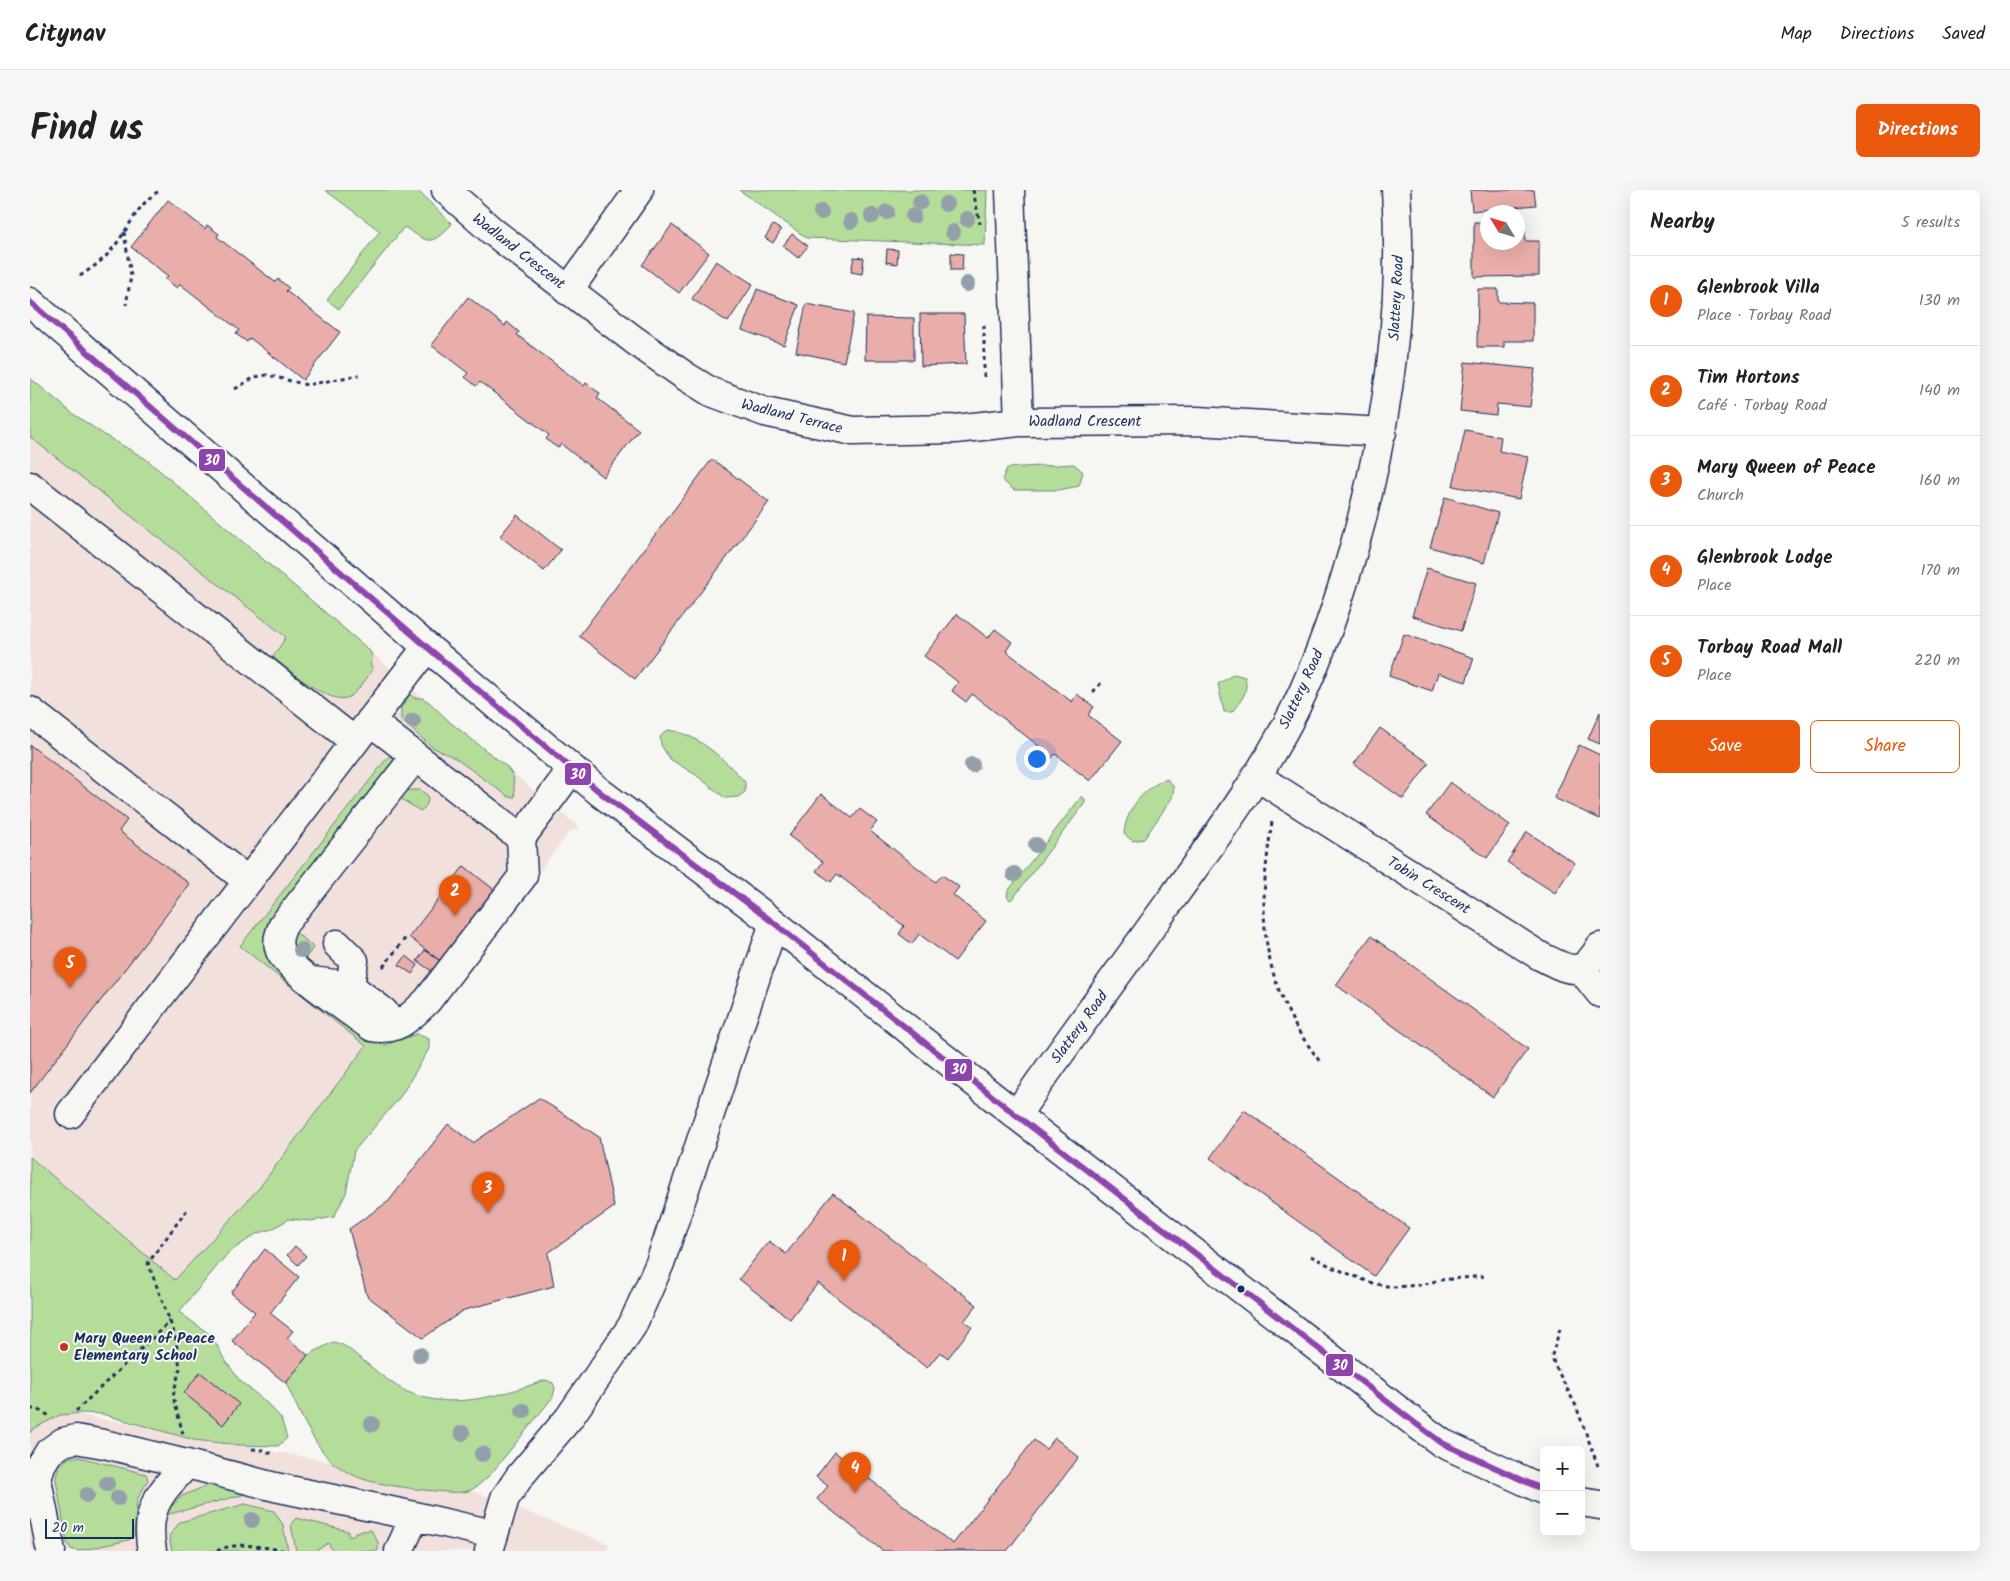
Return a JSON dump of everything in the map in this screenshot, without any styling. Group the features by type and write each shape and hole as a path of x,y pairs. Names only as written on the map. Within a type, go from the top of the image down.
{"street":[{"name":"Wadland Crescent","path":"446,190 492,231 568,290 638,190"},
{"name":"Wadland Crescent","path":"1010,190 1019,422 1197,420 1382,432"},
{"name":"Slattery Road","path":"1016,1115 1224,826 1293,712 1320,650 1350,564 1382,432 1390,386 1397,322 1396,190"},
{"name":"Wadland Terrace","path":"568,290 685,376 711,392 766,412 853,431 955,429 1019,422"},
{"path":"30,302 427,647 572,769 774,923 1016,1115 1442,1443 1540,1488"},
{"path":"30,486 362,731 415,757 521,838"},
{"path":"70,1114 427,647"},
{"path":"30,711 248,881"},
{"path":"415,757 283,925 278,938 280,951 291,966 372,1027 384,1029 395,1026 411,1017 427,1001 523,876 521,838 572,769"},
{"name":"Tobin Crescent","path":"1256,776 1540,956 1561,966 1581,969"},
{"path":"50,1551 37,1480 41,1465 49,1452 63,1442 76,1439 187,1464 275,1487 415,1516 491,1543 505,1498 520,1476 569,1418 632,1326 660,1263 774,923"},
{"path":"337,944 354,961 350,986"},
{"path":"1600,947 1581,969 1600,993"},
{"path":"310,981 350,986 382,1011 394,1017 411,1017"},
{"path":"152,1551 150,1518 156,1500 187,1464"},
{"path":"1585,1503 1600,1505"},
{"path":"399,1551 415,1516"}],"path":[{"path":"80,276 98,264 113,249 143,205 161,190"},
{"path":"124,232 131,276 126,305"},
{"path":"234,389 255,377 267,375 307,385 359,375"},
{"path":"1093,692 1101,683"},
{"path":"1272,822 1264,872 1263,914 1267,952 1278,986 1296,1027 1320,1062"},
{"path":"380,971 407,936"},
{"path":"183,1434 173,1396 180,1368 175,1335 148,1263 189,1208"},
{"path":"1311,1256 1334,1268 1372,1283 1392,1287 1422,1285 1439,1280 1486,1276"},
{"path":"68,1417 170,1321"},
{"path":"1560,1329 1552,1355 1554,1364 1576,1406 1598,1466"},
{"path":"30,1409 36,1409 54,1419"},
{"path":"217,1551 238,1545 288,1551"}],"shaded area":[{"path":"30,378 72,413 106,436 146,459 369,650 451,723 580,828 569,832 339,1138 228,1253 179,1312 50,1409 463,1487 609,1544 607,1551 30,1551"}],"green space":[{"path":"325,190 417,190 452,224 438,237 429,240 404,227 339,309 327,300 380,231"},
{"path":"739,190 987,190 985,245 807,238"},
{"path":"30,378 72,413 106,436 146,459 369,650 373,657 370,665 374,668 363,684 349,697 341,699 331,697 309,685 273,657 286,637 30,437"},
{"path":"1074,464 1083,472 1079,486 1059,490 1014,490 1002,480 1007,468"},
{"path":"1234,674 1245,677 1245,692 1232,712 1224,712 1218,684"},
{"path":"410,694 414,698 422,698 429,702 451,723 507,767 513,776 515,797 509,797 455,758 432,747 401,720 401,708"},
{"path":"667,730 689,736 710,749 745,782 745,792 738,797 725,798 696,775 670,759 661,745 660,737"},
{"path":"388,757 394,757 395,763 269,923 265,936 265,947 277,968 369,1040 385,1045 417,1034 429,1039 429,1049 400,1097 354,1151 346,1193 334,1217 311,1221 289,1219 272,1229 256,1234 228,1253 179,1312 212,1336 223,1357 240,1381 265,1401 281,1418 287,1438 278,1446 239,1445 194,1440 102,1414 82,1413 60,1415 33,1429 30,1433 30,1157 175,1280 259,1188 366,1046 240,946"},
{"path":"1167,779 1174,787 1172,798 1144,839 1133,841 1124,834 1125,825 1132,808 1151,787"},
{"path":"420,790 428,796 426,806 420,811 400,798 294,931 313,948 302,963 292,948 290,933 404,791"},
{"path":"1082,796 1085,799 1085,803 1010,900 1007,897 1008,891"},
{"path":"333,1342 349,1349 398,1387 434,1400 472,1400 510,1392 546,1380 553,1383 555,1388 553,1397 490,1475 471,1490 460,1492 434,1491 366,1480 344,1470 324,1454 306,1424 286,1383 308,1355"},
{"path":"71,1457 79,1457 146,1474 148,1480 137,1500 134,1536 129,1540 78,1551 71,1549 67,1543 56,1480 60,1466"},
{"path":"208,1485 220,1486 246,1494 162,1516 182,1496"},
{"path":"245,1504 274,1511 283,1525 288,1551 172,1551 169,1536 180,1522"},
{"path":"296,1518 348,1531 348,1536 354,1536 355,1532 371,1530 378,1542 378,1551 333,1551 328,1543 316,1551 296,1551 291,1524"}],"building":[{"path":"1470,190 1534,190 1536,205 1480,205 1480,210 1472,211"},
{"path":"168,200 205,229 207,225 219,234 217,237 275,282 278,279 289,288 286,291 340,332 303,380 250,338 247,342 236,334 239,330 180,284 177,288 165,279 168,276 131,247"},
{"path":"1474,222 1480,222 1480,250 1525,250 1525,241 1539,241 1539,276 1474,277"},
{"path":"672,225 709,253 679,293 642,265"},
{"path":"773,225 781,230 773,243 765,238"},
{"path":"792,234 808,246 798,258 783,246"},
{"path":"887,249 898,250 897,264 886,262"},
{"path":"951,253 963,254 962,270 951,270"},
{"path":"854,257 864,258 862,274 851,272"},
{"path":"716,261 753,284 728,322 692,299"},
{"path":"757,289 799,305 784,345 742,330"},
{"path":"1478,289 1498,289 1498,302 1533,303 1533,341 1504,341 1504,347 1477,347"},
{"path":"468,297 505,326 507,322 519,332 517,335 584,386 586,383 600,393 597,398 639,430 603,477 561,444 558,448 552,444 546,439 549,435 480,382 476,386 465,377 468,373 431,345"},
{"path":"806,304 854,313 844,362 796,352"},
{"path":"920,314 964,314 966,364 921,366"},
{"path":"866,317 914,318 914,360 865,360"},
{"path":"1465,362 1535,369 1530,407 1497,404 1496,415 1460,411"},
{"path":"1465,430 1501,437 1499,451 1528,457 1519,499 1453,486"},
{"path":"712,459 769,502 635,679 579,636"},
{"path":"1445,497 1498,513 1484,563 1430,547"},
{"path":"517,515 561,550 544,571 500,536"},
{"path":"1427,568 1476,583 1461,631 1412,616"},
{"path":"957,614 988,638 995,629 1012,642 1006,651 1072,702 1077,694 1094,707 1088,715 1122,741 1090,781 1055,754 1047,764 1034,755 1040,747 972,694 966,702 952,691 958,682 924,656"},
{"path":"1404,634 1474,658 1466,682 1438,673 1432,691 1389,676"},
{"path":"1600,712 1600,744 1588,739"},
{"path":"1380,728 1429,763 1403,799 1354,764"},
{"path":"30,745 127,820 119,831 190,884 30,1093"},
{"path":"1579,745 1600,755 1600,819 1554,798"},
{"path":"1450,782 1510,825 1487,858 1426,815"},
{"path":"821,794 852,818 860,809 877,822 870,831 936,882 942,875 959,887 953,895 986,921 955,961 919,934 912,944 899,934 904,926 837,874 831,882 816,871 823,862 789,836"},
{"path":"1527,832 1575,863 1555,893 1507,862"},
{"path":"464,866 501,895 444,964 409,937"},
{"path":"1371,936 1528,1049 1493,1097 1336,985"},
{"path":"425,950 444,964 436,974 417,961"},
{"path":"406,956 418,965 412,974 399,965"},
{"path":"539,1098 599,1137 614,1207 548,1253 554,1286 464,1310 423,1338 367,1296 349,1229 389,1201 448,1124 473,1143"},
{"path":"1244,1110 1409,1228 1374,1276 1210,1158"},
{"path":"833,1193 977,1305 964,1321 972,1327 948,1358 940,1352 927,1368 818,1283 790,1319 739,1279 769,1241 786,1254"},
{"path":"295,1246 306,1256 298,1265 287,1255"},
{"path":"265,1249 299,1277 270,1313 293,1331 287,1338 308,1355 286,1383 232,1341 255,1312 231,1293"},
{"path":"200,1372 239,1404 223,1425 184,1393"},
{"path":"1055,1438 1079,1457 1007,1551 883,1551 817,1499 828,1486 816,1477 835,1452 953,1544 1034,1440 1046,1449"}],"transit line":[{"name":"30","path":"30,302 427,647 601,793 774,923 1016,1115 1442,1443 1540,1488"}],"place":[{"name":"Tim Hortons","path":"455,916"},
{"name":"Torbay Road Mall","path":"70,988"},
{"name":"Mary Queen of Peace","path":"488,1213"},
{"name":"Glenbrook Villa","path":"844,1281"},
{"name":"Mary Queen of Peace Elementary School","path":"64,1347"},
{"name":"Glenbrook Lodge","path":"855,1493"}]}
